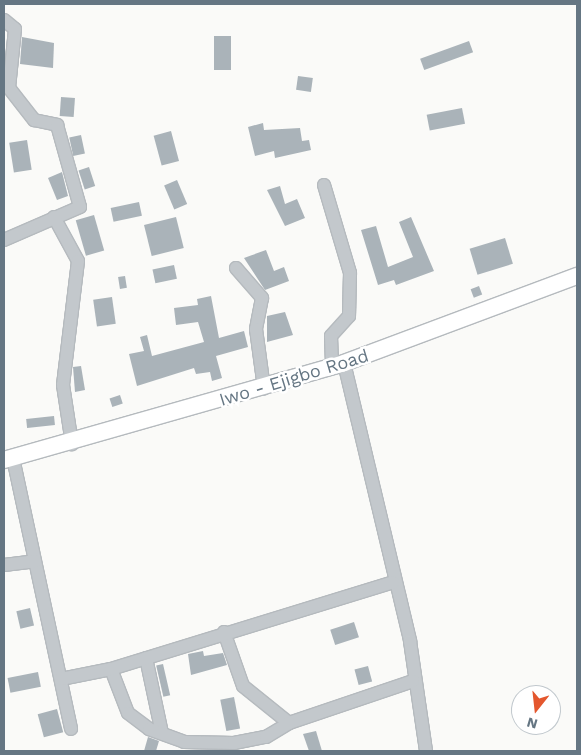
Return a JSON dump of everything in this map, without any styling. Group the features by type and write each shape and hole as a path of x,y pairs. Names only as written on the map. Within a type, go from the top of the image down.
{"main road":[{"name":"Iwo - Ejigbo Road","path":"8,459 72,444 338,365 521,301 577,276"}],"street":[{"path":"4,20 15,29 9,88 34,120 57,125 80,207 4,240"},
{"path":"324,185 350,273 349,316 331,336 393,582 410,641 413,681 426,751"},
{"path":"54,217 78,261 63,385 72,444"},
{"path":"236,268 262,298 256,329 264,388"},
{"path":"8,459 35,561 71,730"},
{"path":"4,565 35,561"},
{"path":"61,679 111,669 224,632 393,582"},
{"path":"224,632 243,686 289,723"},
{"path":"146,658 162,734"},
{"path":"111,669 128,713 162,734 184,742 234,743 266,736 289,723 413,681"}],"building":[{"path":"214,36 231,36 231,70 214,70"},
{"path":"22,37 54,43 53,68 20,64"},
{"path":"469,41 473,52 424,70 420,59"},
{"path":"298,76 313,78 311,92 296,90"},
{"path":"61,97 75,98 74,117 60,116"},
{"path":"462,108 465,124 430,131 427,115"},
{"path":"263,123 264,130 300,128 302,141 309,140 311,150 275,158 274,151 255,156 248,127"},
{"path":"171,131 179,161 162,166 154,136"},
{"path":"81,135 85,154 73,156 69,137"},
{"path":"27,140 32,170 14,172 9,143"},
{"path":"89,167 95,186 85,189 79,170"},
{"path":"62,172 68,196 57,200 48,178"},
{"path":"177,180 187,204 174,209 164,185"},
{"path":"280,186 285,204 297,199 305,218 285,226 267,190"},
{"path":"139,202 142,216 114,222 111,208"},
{"path":"94,215 104,251 86,256 76,220"},
{"path":"176,217 184,248 152,256 144,225"},
{"path":"411,217 434,271 396,285 394,280 378,285 361,230 376,226 388,267 413,257 399,222"},
{"path":"505,238 513,264 478,275 470,249"},
{"path":"266,250 274,271 284,267 289,281 265,290 244,258"},
{"path":"174,265 177,279 155,283 152,270"},
{"path":"125,276 127,288 120,289 118,277"},
{"path":"479,286 482,294 474,298 471,289"},
{"path":"211,296 219,338 244,331 248,347 216,356 222,378 212,381 210,372 196,374 194,368 137,386 129,354 144,351 140,337 147,335 152,356 204,342 198,322 176,325 174,308 198,305 197,299"},
{"path":"112,297 116,324 97,326 93,300"},
{"path":"285,312 293,335 267,342 267,316"},
{"path":"81,366 85,390 75,392 73,367"},
{"path":"120,395 123,404 112,407 110,398"},
{"path":"54,416 55,425 27,428 26,419"},
{"path":"30,608 34,626 20,629 16,611"},
{"path":"354,622 359,637 335,645 330,630"},
{"path":"203,651 204,656 223,653 227,665 191,675 188,654"},
{"path":"163,664 170,695 163,697 156,666"},
{"path":"368,666 372,681 359,685 354,670"},
{"path":"38,672 41,687 10,693 8,678"},
{"path":"234,697 240,728 226,731 220,700"},
{"path":"57,709 63,732 44,737 38,714"},
{"path":"316,731 322,751 309,751 303,734"},
{"path":"148,737 159,741 156,751 144,751"}]}
